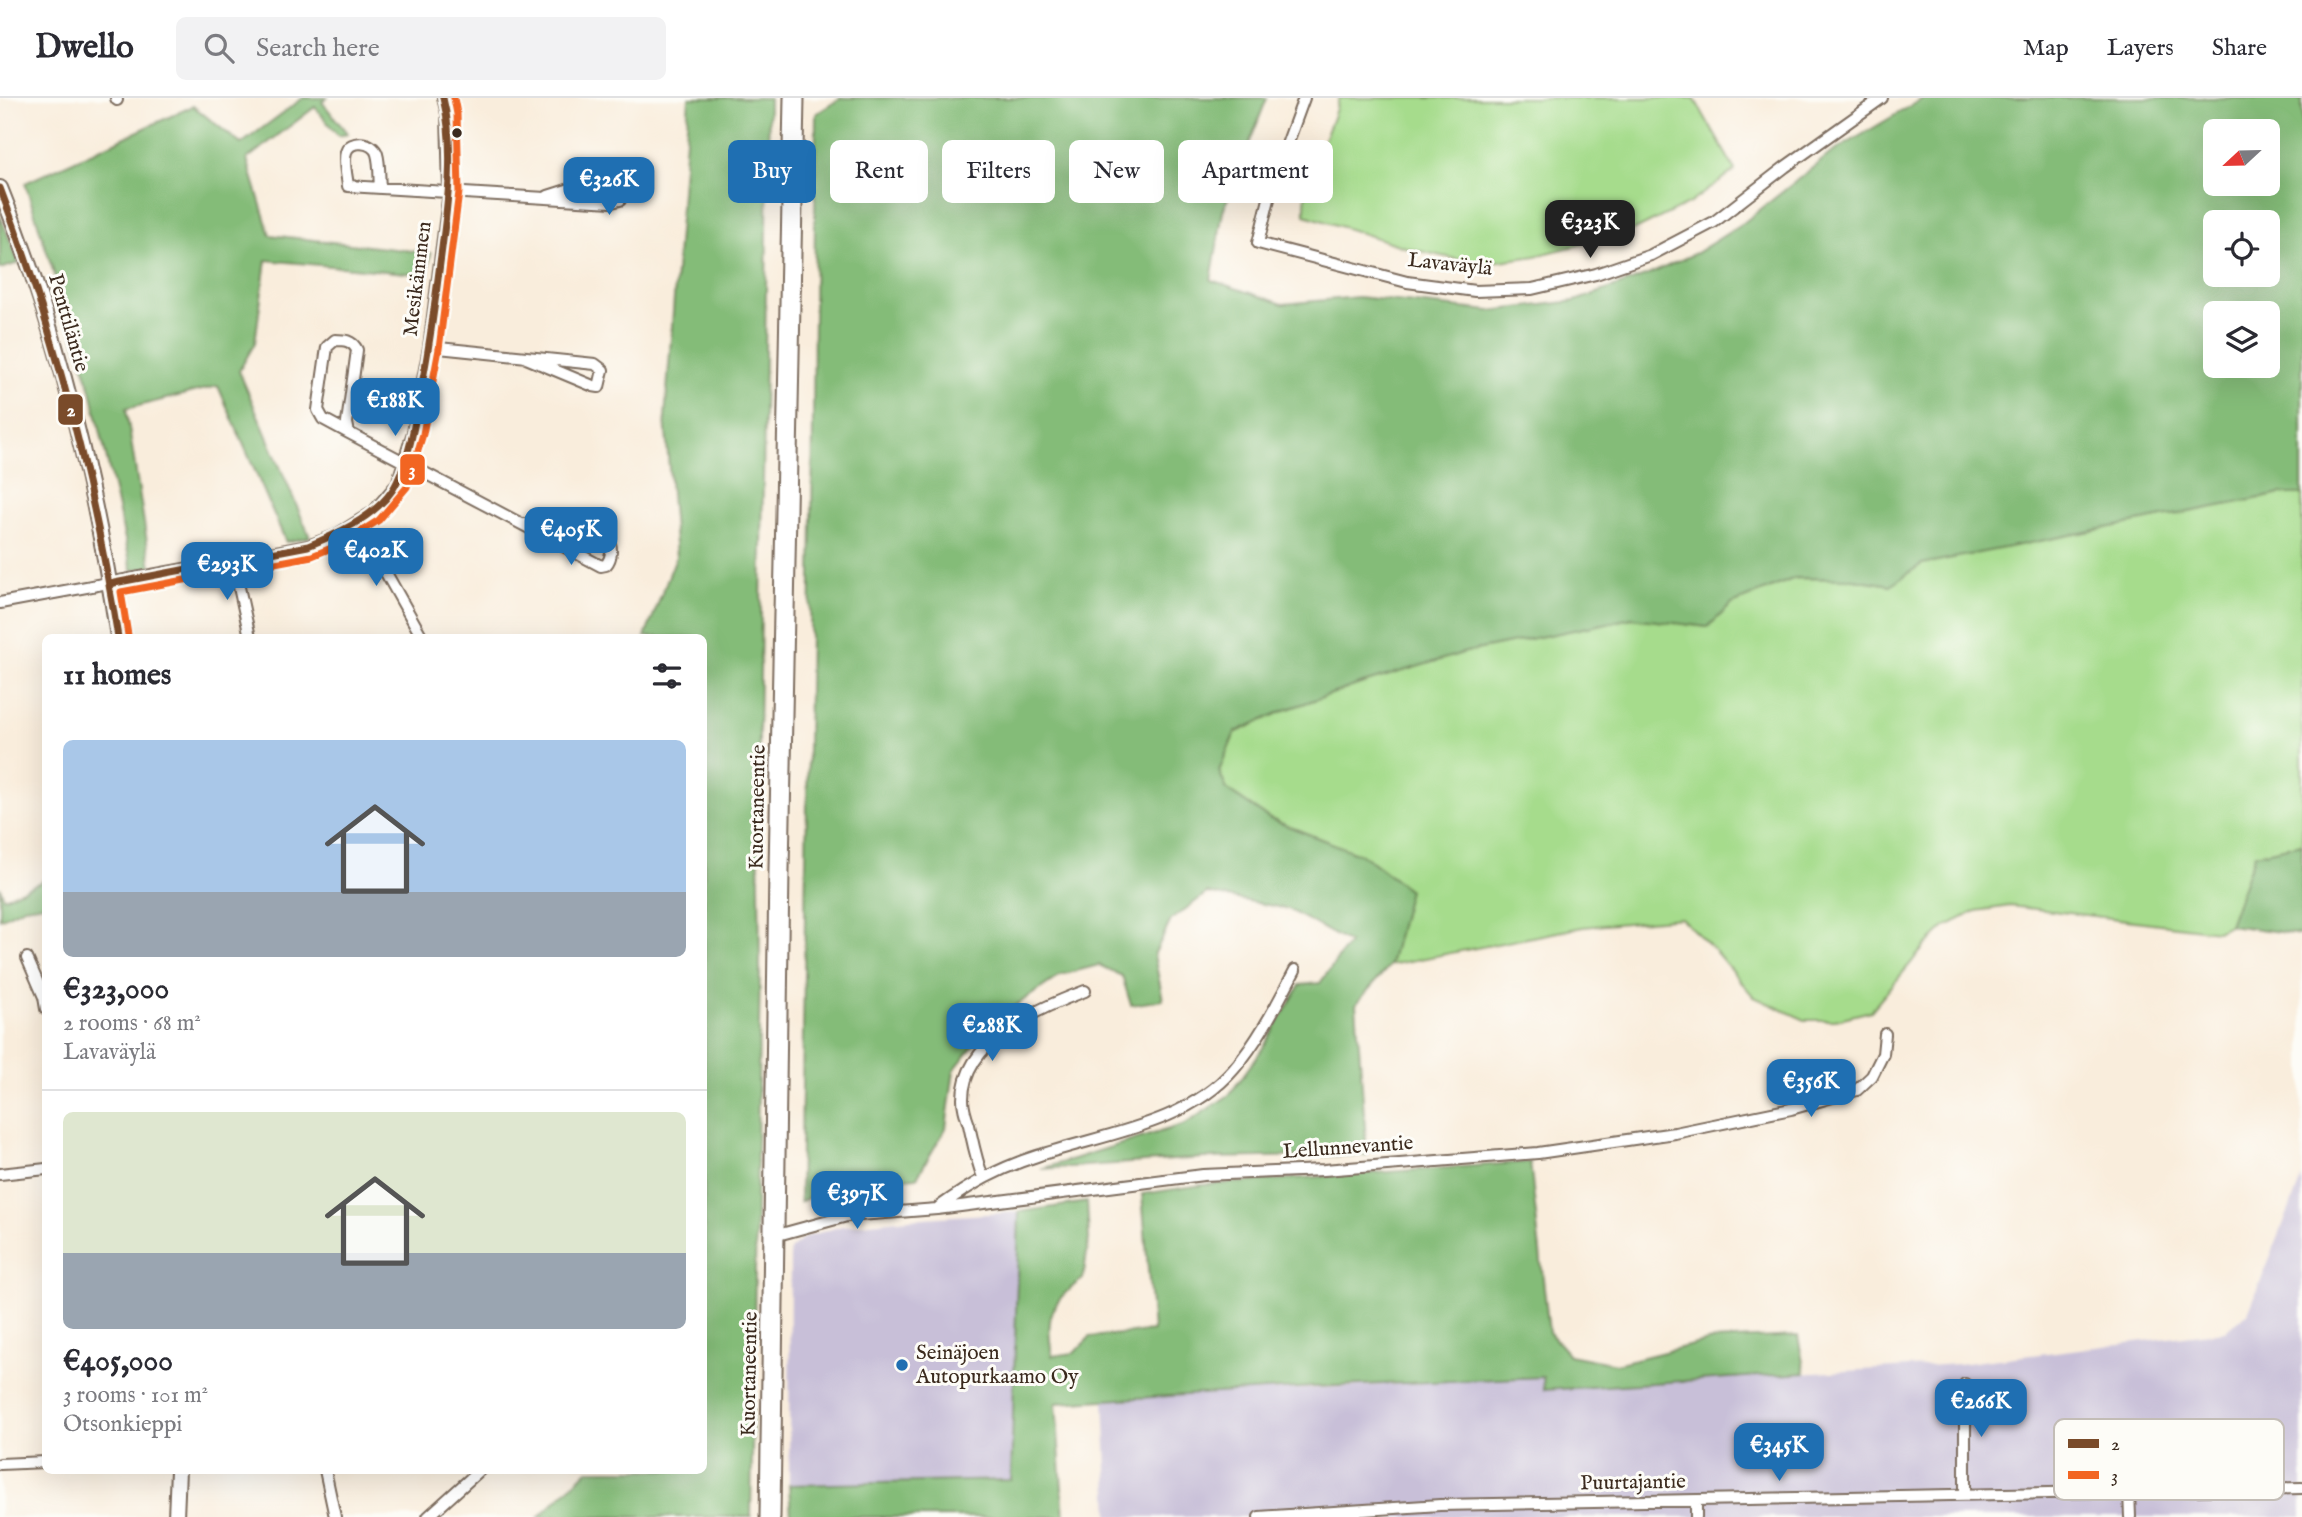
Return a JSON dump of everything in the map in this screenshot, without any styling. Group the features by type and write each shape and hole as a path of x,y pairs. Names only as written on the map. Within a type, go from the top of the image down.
{"highway":[{"name":"Kuortaneentie","path":"770,1517 794,98"}],"street":[{"name":"Mesikämmen","path":"0,603 308,547 336,535 373,512 397,484 413,432 429,347 449,191 447,114 443,98"},
{"name":"Lavaväylä","path":"1304,98 1273,183 1258,243 1407,282 1475,291 1532,289 1583,277 1651,255 1714,222 1882,98"},
{"path":"380,188 377,155 373,147 366,143 351,145 346,149 345,156 348,186 380,188 449,191 612,202 620,200 622,182 618,176 611,176 548,197"},
{"name":"Penttiläntie","path":"0,188 37,288 70,404 92,496 117,634"},
{"path":"349,433 347,424 356,350 354,344 349,341 334,340 327,347 318,410 323,419 404,463 524,524 601,566 608,562 611,548 607,538 524,524"},
{"path":"429,347 595,365 603,370 599,387 526,358"},
{"path":"358,523 420,634"},
{"path":"233,561 249,634"},
{"path":"27,958 42,992"},
{"path":"937,1209 983,1177 1035,1156 1165,1117 1198,1101 1234,1070 1268,1020 1294,970"},
{"path":"983,1177 962,1101 965,1079 979,1054 1002,1032 1047,1005 1085,991"},
{"name":"Lellunnevantie","path":"774,1236 847,1216 937,1209 1203,1175 1324,1170 1538,1153 1675,1133 1791,1109 1857,1090 1872,1076 1883,1054 1885,1034"},
{"path":"0,1174 42,1169"},
{"path":"1965,1384 1965,1495"},
{"path":"0,1464 42,1462"},
{"path":"176,1517 178,1474"},
{"path":"326,1474 335,1517"},
{"path":"428,1517 476,1474"},
{"name":"Puurtajantie","path":"2284,1488 2302,1488"},
{"name":"Puurtajantie","path":"1259,1517 1520,1504 2054,1493"},
{"path":"1696,1501 1696,1517"},
{"path":"1520,1504 1520,1517"}],"shaded area":[{"path":"2302,1177 2302,1517 1109,1517 1104,1399 1544,1377 1545,1390 1958,1364 2225,1331 2248,1313"},
{"name":"Seinäjoen Autopurkaamo Oy","path":"1019,1212 1011,1480 789,1485 790,1250 805,1237 842,1226"}],"green space":[{"path":"303,98 327,98 322,102 348,134 338,136 315,107 247,159 270,235 431,253 427,275 266,260 255,343 239,371 310,537 286,542 218,386 126,409 151,567 132,570 91,390 25,183 193,106 241,144"},
{"path":"689,98 769,98 768,140 728,140 728,203 767,203 758,802 760,968 751,1517 539,1517 584,1474 707,1474 707,634 646,634 676,557 665,418"},
{"path":"841,98 1267,98 1251,140 1178,140 1178,203 1226,203 1211,280 1283,304 1358,297 1490,311 1575,301 1648,275 1696,253 1742,224 1831,153 1924,98 2302,98 2302,494 2281,494 1922,564 1891,585 1854,579 1795,578 1732,604 1708,627 1632,618 1466,652 1285,710 1235,732 1219,771 1227,790 1270,819 1364,856 1409,890 1390,965 1356,1004 1367,1155 1204,1158 1041,1169 1185,1124 1229,1095 1263,1048 1300,985 1320,983 1349,943 1288,909 1207,893 1171,920 1154,955 1163,1000 1131,1005 1122,976 1099,965 1061,975 994,1020 954,1070 946,1128 917,1177 838,1183 800,1202 816,114"},
{"path":"1339,98 1694,98 1735,170 1690,203 1635,230 1536,256 1478,264 1411,249 1305,215 1305,203 1333,203 1333,140 1324,140"},
{"path":"0,215 19,263 0,269"},
{"path":"2281,494 2302,494 2302,844 2255,854 2229,925 2217,931 2010,906 1976,911 1946,926 1925,946 1871,1011 1835,1020 1805,1020 1754,997 1715,951 1681,918 1583,927 1390,965 1409,890 1364,856 1270,819 1227,790 1219,771 1235,733 1285,710 1466,652 1632,618 1707,627 1732,604 1795,578 1854,579 1890,585 1921,564"},
{"path":"2302,844 2302,935 2229,925 2255,854"},
{"path":"42,881 42,904 24,907 0,919 0,887 4,898"},
{"path":"1530,1162 1549,1332 1569,1355 1616,1364 1712,1340 1798,1336 1805,1373 1544,1390 1543,1377 1314,1387 1056,1403 1064,1517 791,1517 789,1485 1011,1480 1019,1212 1087,1202 1089,1239 1083,1279 1063,1295 1052,1311 1052,1356 1074,1353 1090,1337 1153,1331 1142,1194 1202,1185"}],"transit line":[{"name":"2","path":"109,584 308,546 371,513 390,493 402,471 412,434 434,308 450,159 443,98"},
{"name":"3","path":"128,634 121,592 312,556 341,544 379,520 407,487 423,434 439,349 459,192 457,114 454,98"},
{"name":"2","path":"0,188 39,298 71,410 97,522 117,634"}],"place":[{"name":"Seinäjoen Autopurkaamo Oy","path":"902,1365"}]}
